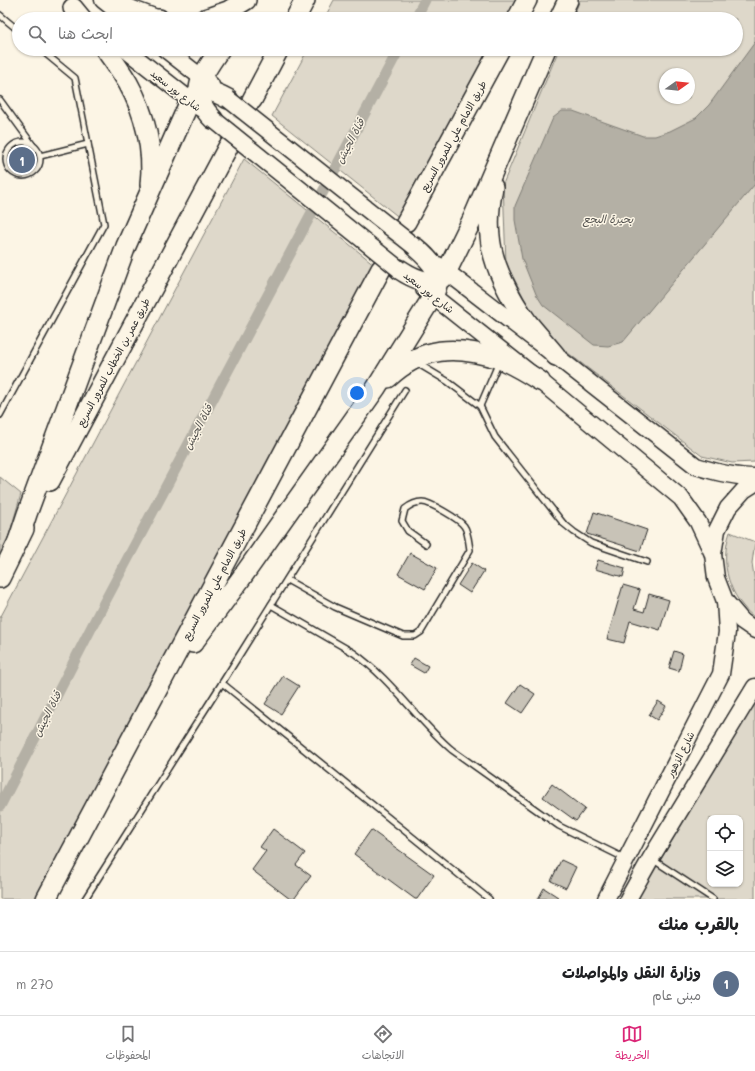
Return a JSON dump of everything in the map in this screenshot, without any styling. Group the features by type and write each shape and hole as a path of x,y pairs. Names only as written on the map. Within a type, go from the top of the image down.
{"highway":[{"path":"113,0 137,12"},
{"path":"228,12 246,0"},
{"path":"243,12 251,0"},
{"path":"299,12 306,0"},
{"path":"521,12 527,0"},
{"path":"562,12 568,0"},
{"path":"110,56 128,83 144,120 150,157 151,177 149,195"},
{"path":"18,541 126,246 149,195 201,94 217,56"},
{"path":"252,100 275,56"},
{"name":"طريق الامام علي للمرور السريع","path":"406,222 496,56"},
{"path":"154,695 240,580 376,388 435,279 473,218 543,56"},
{"path":"201,94 216,93 228,99"},
{"path":"201,94 205,110 213,119"},
{"name":"طريق عمر بن الخطاب للمرور السريع","path":"0,578 18,541 228,146"},
{"path":"498,161 492,190 490,215 490,237 495,262 514,302 528,324 556,356"},
{"path":"415,246 429,260 435,279"},
{"path":"390,269 418,279 435,279"},
{"name":"طريق الامام علي للمرور السريع","path":"46,899 154,695 390,269"},
{"path":"376,388 392,374 412,360 428,353 442,350 472,352 500,360 540,380"}],"main road":[{"path":"103,0 118,12"},
{"name":"شارع بور سعيد","path":"137,56 201,94"},
{"path":"171,56 201,94"},
{"path":"228,99 415,246"},
{"name":"شارع بور سعيد","path":"213,119 390,269"},
{"path":"435,279 556,356 696,466 723,474 755,477"},
{"name":"شارع بور سعيد","path":"435,279 540,380 681,498 698,522 713,554"},
{"path":"755,483 744,490 728,508 717,530 713,554 716,578 725,601 742,621 755,630"},
{"name":"شارع الزهور","path":"606,899 721,674 727,632 725,601"},
{"path":"628,899 651,858 755,686"}],"lane":[{"path":"0,15 12,25"},
{"path":"0,415 104,224 75,78 48,56"},
{"path":"0,100 38,150 40,156 41,161 36,172 26,177 15,175 7,166 6,155 13,145 18,143 24,142 33,145"},
{"path":"40,156 88,144"},
{"path":"412,360 447,381 480,406 495,437 563,523 591,543 647,562"},
{"path":"480,406 500,360"},
{"path":"85,899 405,390"},
{"path":"286,580 335,607 383,628 403,636 415,636 421,632 470,550 465,526 450,514 423,502 414,503 405,509 402,521 408,531 426,544"},
{"path":"271,605 364,660 382,676 452,750 559,826 626,859"},
{"path":"222,683 489,899"},
{"path":"651,858 707,897 713,899"}],"shaded area":[{"path":"334,0 517,0 511,12 328,12"},
{"path":"580,0 755,0 755,462 732,463 702,456 542,333 506,263 503,184 556,56 743,56 743,12 575,12"},
{"path":"304,56 487,56 401,219 272,116"},
{"path":"244,159 375,265 39,899 0,899 0,618"},
{"path":"0,477 21,494 7,543 0,557"},
{"path":"730,532 755,542 752,563 755,583 755,618 746,610 739,600 729,579 726,568 726,556"},
{"path":"755,703 755,899 637,899"}],"water":[{"name":"بحيرة البجع","path":"755,42 755,184 623,342 608,346 594,345 543,305 536,294 522,259 515,220 515,206 553,118 562,111 573,111 643,136 655,136 670,131 696,118 709,105"}],"building":[{"path":"594,512 647,530 640,551 587,534"},
{"path":"410,553 437,568 425,589 398,574"},
{"path":"598,560 625,568 623,577 595,569"},
{"path":"472,563 484,571 470,593 458,585"},
{"path":"623,585 640,590 634,609 644,612 649,594 669,600 660,630 630,621 624,643 607,639"},
{"path":"674,651 683,654 679,671 669,668"},
{"path":"414,658 428,666 424,673 410,665"},
{"path":"283,676 299,686 281,714 265,704"},
{"path":"520,684 535,694 522,713 507,703"},
{"path":"658,701 666,706 657,720 649,715"},
{"path":"552,784 585,809 576,821 543,797"},
{"path":"273,829 305,853 296,865 311,876 294,899 290,899 252,870 266,851 260,847"},
{"path":"371,830 434,875 417,899 354,854"},
{"path":"561,860 576,867 566,888 551,881"},
{"path":"544,888 558,897 557,899 538,899"}],"waterway":[{"name":"قناة الجيش","path":"419,12 425,0"},
{"name":"قناة الجيش","path":"0,806 103,605 395,56"}],"tunnel":[{"path":"228,147 252,100"},
{"path":"381,269 406,222"}],"place":[{"name":"وزارة النقل والمواصلات","path":"22,160"}]}
